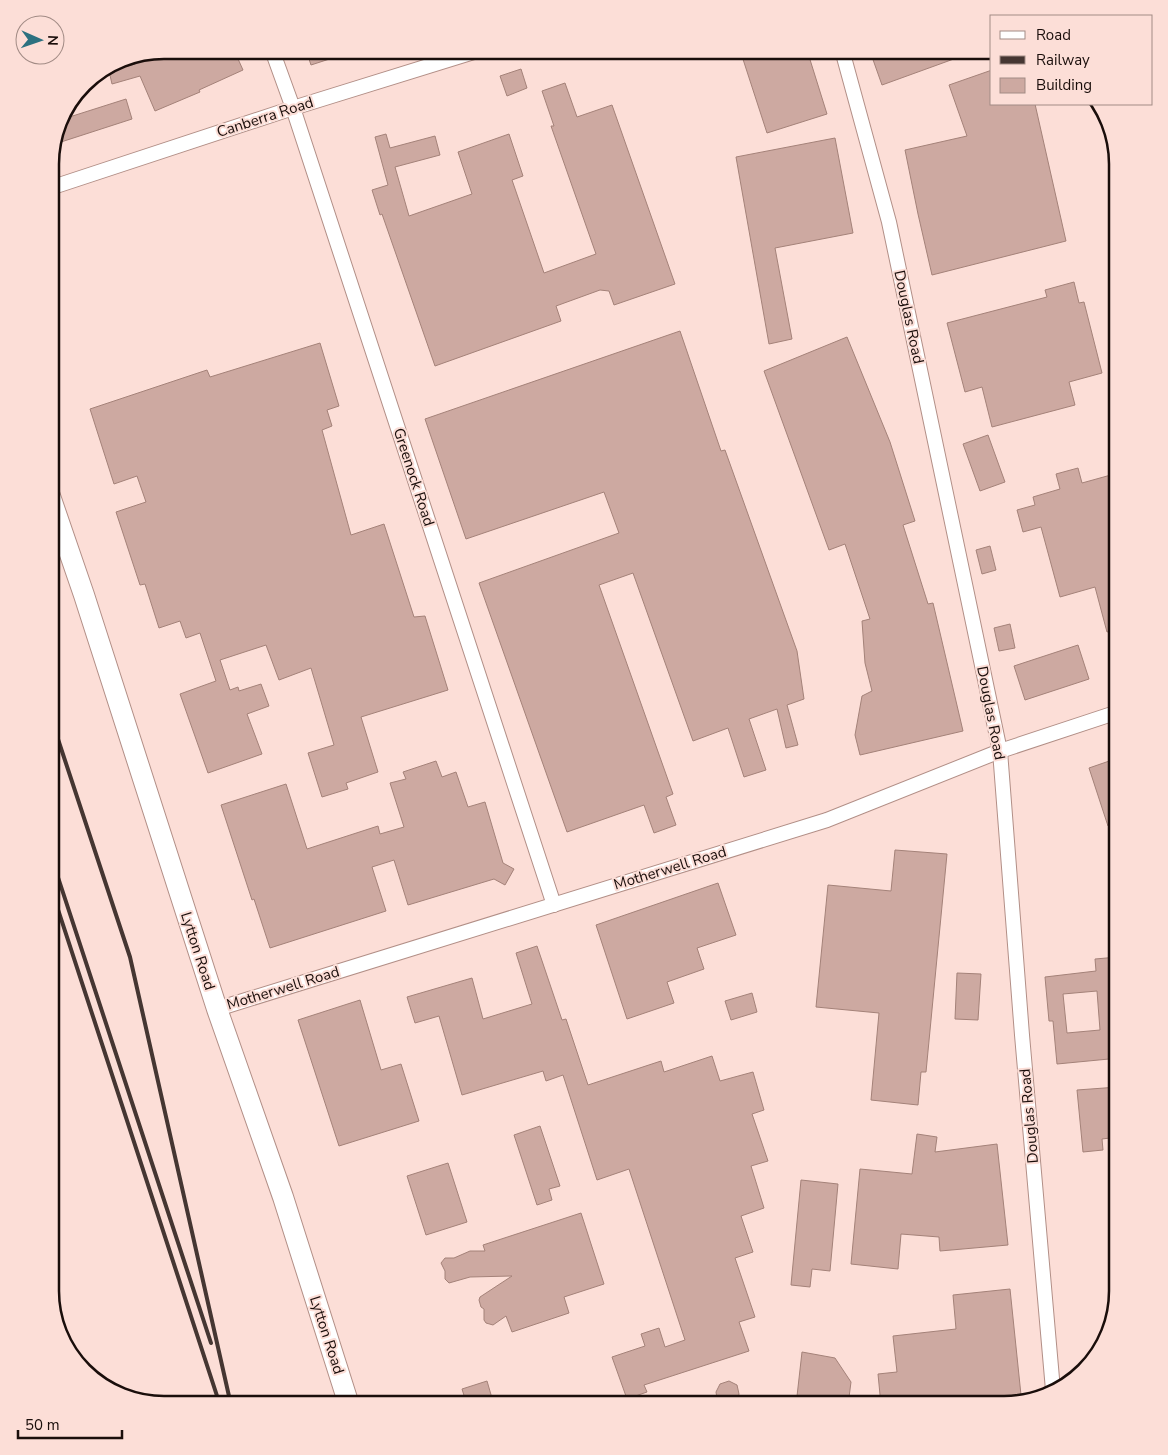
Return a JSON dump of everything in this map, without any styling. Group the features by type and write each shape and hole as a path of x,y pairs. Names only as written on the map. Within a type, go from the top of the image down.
{"main road":[{"name":"Lytton Road","path":"59,522 217,1009 283,1198 346,1396"}],"street":[{"name":"Greenock Road","path":"275,59 554,904"},
{"name":"Canberra Road","path":"59,185 293,108 451,59"},
{"name":"Douglas Road","path":"844,59 889,222 1000,751 1021,1026 1052,1384"},
{"name":"Motherwell Road","path":"217,1009 827,820 1000,751 1109,715"}],"building":[{"path":"164,59 238,59 243,70 199,90 200,92 155,111 140,76 112,84 110,74 143,61"},
{"path":"309,59 329,59 311,65"},
{"path":"743,59 810,59 827,114 767,133"},
{"path":"873,59 954,59 882,85"},
{"path":"521,69 527,88 507,96 500,76"},
{"path":"990,71 990,105 1035,105 1066,241 932,275 905,150 967,136 949,85"},
{"path":"565,83 577,117 612,105 675,284 614,305 609,291 600,290 556,306 561,321 435,366 372,190 388,185 375,137 386,134 390,148 435,136 440,155 395,167 409,216 472,194 458,152 509,134 523,176 512,180 544,273 596,254 551,126 554,126 542,91"},
{"path":"126,99 132,119 61,142 70,117"},
{"path":"835,138 853,233 775,248 792,339 769,344 736,157"},
{"path":"1074,282 1079,303 1084,302 1102,373 1069,382 1075,405 992,427 982,387 965,392 947,323 1047,297 1045,290"},
{"path":"680,331 721,451 725,450 797,651 804,699 787,705 798,745 786,748 777,709 749,719 766,770 744,777 728,728 693,741 633,573 599,585 673,794 666,797 676,825 654,833 644,805 567,832 479,583 619,533 604,492 466,539 425,419"},
{"path":"847,337 890,442 915,521 903,525 928,604 933,603 963,731 860,755 855,735 862,696 872,691 865,663 862,621 870,619 845,544 829,550 764,371"},
{"path":"320,343 339,406 327,410 332,426 322,430 351,535 384,524 414,617 425,616 448,690 361,717 378,772 346,783 348,789 322,797 308,753 334,745 311,668 279,680 266,645 220,660 230,690 238,687 239,691 261,684 269,706 247,714 262,754 208,773 180,694 216,681 200,633 186,638 180,621 159,628 145,584 140,585 116,512 146,502 137,476 114,484 90,409 207,370 210,377"},
{"path":"988,435 1005,482 980,491 963,444"},
{"path":"1078,468 1082,483 1109,476 1109,631 1107,632 1095,587 1060,597 1041,527 1023,532 1017,510 1035,505 1033,497 1060,489 1056,474"},
{"path":"990,546 996,570 982,574 976,550"},
{"path":"1010,624 1015,648 999,651 994,628"},
{"path":"1078,645 1089,679 1025,700 1014,666"},
{"path":"436,761 442,777 456,772 468,807 485,802 503,863 514,869 505,885 494,879 408,905 394,860 372,867 386,911 270,948 221,805 286,784 307,849 378,826 380,834 404,827 390,783 406,779 403,772"},
{"path":"1109,761 1108,826 1089,768"},
{"path":"895,850 947,854 926,1072 921,1072 918,1105 871,1100 879,1013 816,1007 828,885 891,891"},
{"path":"718,883 736,935 697,948 704,969 667,982 674,1003 627,1019 596,925"},
{"path":"537,946 562,1020 566,1019 588,1085 661,1061 664,1072 712,1056 720,1081 753,1072 764,1110 752,1114 768,1161 751,1166 764,1208 741,1216 753,1252 735,1258 755,1317 739,1322 749,1351 644,1385 647,1392 636,1396 626,1396 612,1357 645,1346 641,1334 659,1328 665,1347 685,1340 629,1169 597,1180 563,1075 546,1081 543,1071 462,1095 439,1016 415,1023 407,997 472,978 483,1019 532,1004 516,953"},
{"path":"1109,958 1109,1059 1057,1064 1053,1021 1049,1021 1045,977 1096,971 1095,959","holes":["1097,991 1100,1030 1067,1033 1063,994"]},
{"path":"957,973 981,974 978,1020 955,1019"},
{"path":"752,993 757,1012 731,1020 725,1001"},
{"path":"360,1000 381,1070 401,1064 419,1121 339,1146 298,1020"},
{"path":"1109,1088 1109,1138 1102,1139 1103,1150 1083,1152 1077,1090"},
{"path":"540,1126 560,1186 549,1189 552,1200 537,1205 514,1135"},
{"path":"917,1134 937,1137 935,1152 997,1144 1008,1245 940,1251 939,1237 901,1234 898,1269 851,1264 860,1169 912,1174"},
{"path":"448,1163 467,1222 426,1235 407,1176"},
{"path":"801,1180 838,1184 830,1271 812,1269 810,1287 791,1285"},
{"path":"581,1213 604,1284 564,1297 569,1313 512,1332 506,1316 493,1325 486,1323 484,1320 484,1309 481,1307 479,1300 480,1297 512,1276 470,1277 449,1283 445,1279 445,1271 441,1263 445,1258 454,1258 470,1251 485,1251 483,1245"},
{"path":"1010,1289 1021,1395 880,1396 878,1374 897,1372 893,1336 956,1329 953,1295"},
{"path":"802,1352 835,1358 851,1382 849,1396 797,1396"},
{"path":"487,1381 491,1396 464,1396 462,1389"},
{"path":"729,1381 737,1385 738,1396 717,1396 716,1392 720,1384"}],"railway":[{"path":"59,742 130,957 229,1396"},
{"path":"59,880 211,1343"},
{"path":"59,913 217,1396"}]}
